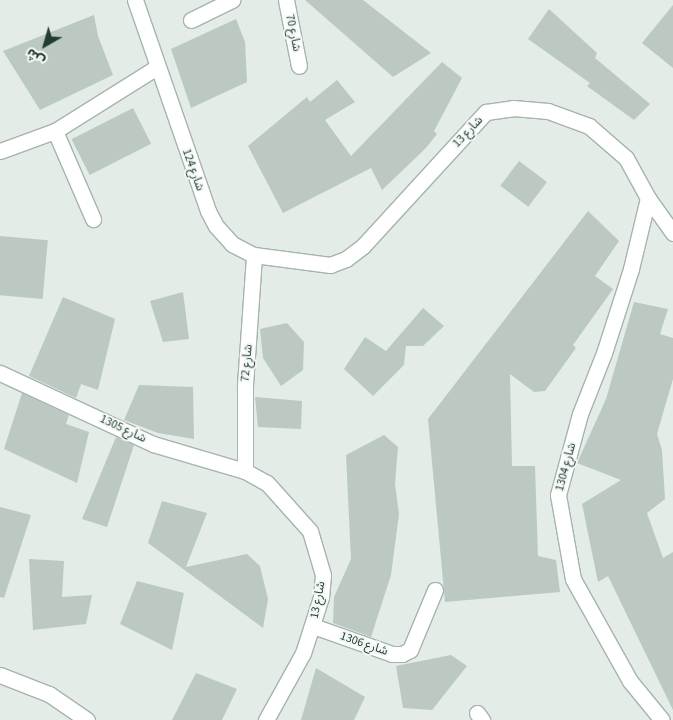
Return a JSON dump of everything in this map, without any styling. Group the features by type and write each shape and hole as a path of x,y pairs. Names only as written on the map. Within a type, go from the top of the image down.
{"street":[{"name":"شارع 124","path":"135,0 212,219 232,244 254,255"},
{"path":"191,20 232,0"},
{"name":"شارع 70","path":"286,0 300,66"},
{"path":"0,151 55,131 157,67"},
{"name":"شارع 13","path":"254,255 330,265 346,259 363,246 486,112 513,108 548,111 589,126 626,158 648,198 673,233"},
{"path":"55,131 93,219"},
{"name":"شارع 1304","path":"648,198 631,269 604,353 580,414 558,495 573,579 630,681 662,720"},
{"name":"شارع 72","path":"245,471 245,385 254,255"},
{"name":"شارع 1305","path":"3,373 153,444 245,471"},
{"name":"شارع 13","path":"245,471 267,483 310,531 323,575 313,626 303,653 266,720"},
{"name":"شارع 1306","path":"313,626 392,654 402,654 410,650 435,590"},
{"path":"0,675 49,694 87,720"}],"building":[{"path":"305,0 363,0 431,53 393,77"},
{"path":"673,5 673,68 642,43"},
{"path":"549,9 597,53 595,58 650,104 634,120 587,86 590,83 528,39"},
{"path":"94,15 98,36 113,75 40,110 3,51"},
{"path":"236,19 245,42 247,82 191,108 171,49"},
{"path":"442,62 462,78 434,131 437,134 426,148 382,190 371,168 283,213 248,146 307,97 310,102 337,80 355,102 325,120 351,156"},
{"path":"133,108 151,144 90,175 72,139"},
{"path":"519,161 547,182 528,207 500,186"},
{"path":"588,211 619,241 595,276 613,289 573,345 576,348 545,391 534,392 510,374 512,466 535,466 538,556 556,560 560,592 445,602 428,419"},
{"path":"0,236 48,240 43,299 0,295"},
{"path":"183,292 189,339 163,342 150,301"},
{"path":"63,297 115,319 98,390 81,384 76,398 29,376"},
{"path":"634,302 668,309 660,334 673,338 673,379 657,434 662,450 665,499 647,513 663,558 673,552 673,710 608,576 598,582 582,504 621,480 577,463 606,399"},
{"path":"423,308 444,326 423,346 406,346 404,365 373,396 344,369 365,337 386,351"},
{"path":"287,323 304,342 303,370 281,386 263,358 260,329"},
{"path":"139,385 193,387 194,439 158,433 124,420"},
{"path":"22,393 69,415 66,424 89,432 77,483 4,449"},
{"path":"255,397 302,401 301,429 258,427"},
{"path":"384,435 398,447 395,484 399,514 391,575 371,637 333,623 334,597 351,559 346,455"},
{"path":"116,437 134,445 107,527 82,519"},
{"path":"162,501 207,513 186,567 247,554 260,566 268,599 263,628 148,543"},
{"path":"0,507 31,515 4,598 0,597"},
{"path":"29,559 64,561 62,597 92,595 86,624 33,630"},
{"path":"137,581 184,593 172,650 120,624"},
{"path":"451,655 467,666 432,710 403,708 396,666"},
{"path":"316,668 365,697 354,720 301,720"},
{"path":"196,673 237,689 222,720 172,720"}]}
